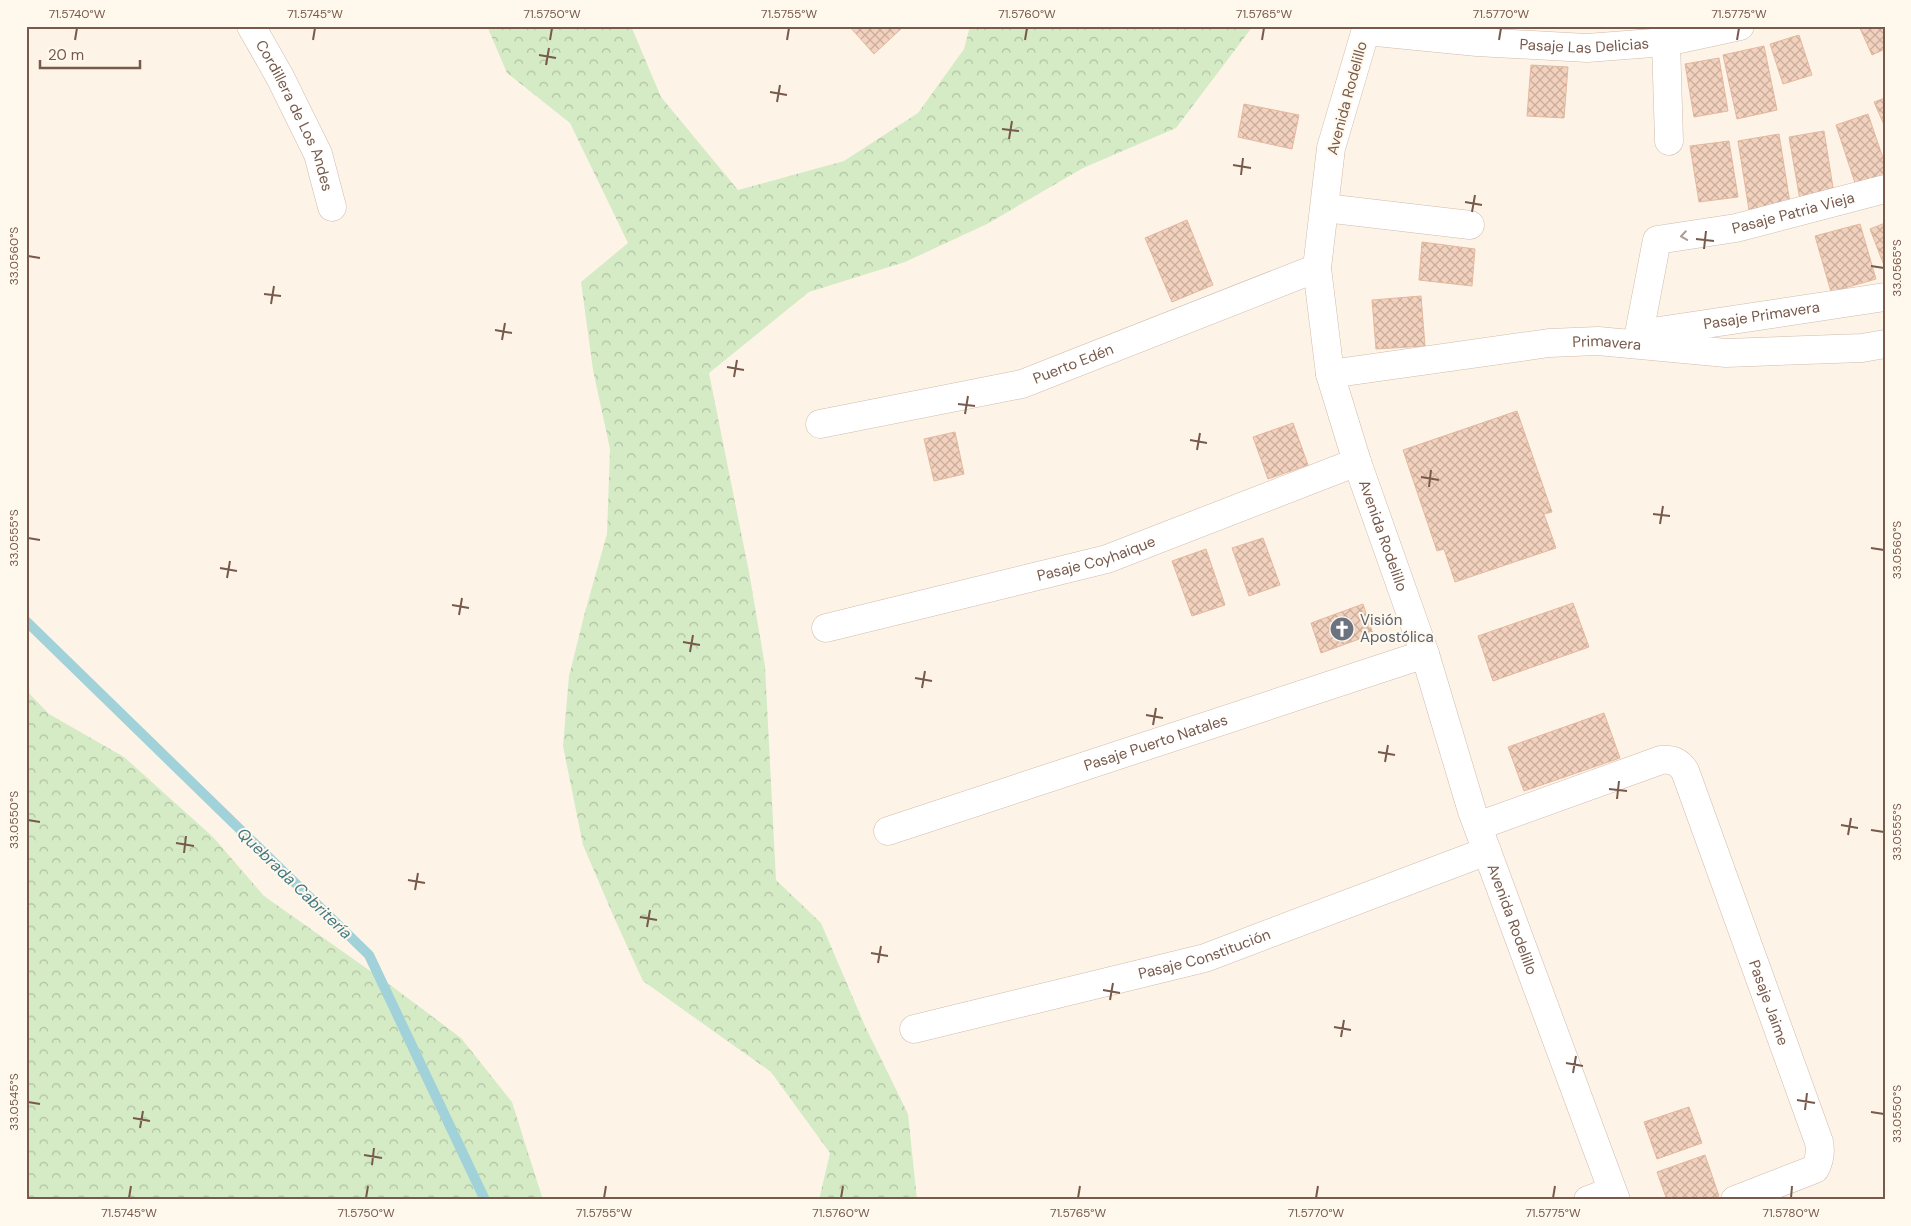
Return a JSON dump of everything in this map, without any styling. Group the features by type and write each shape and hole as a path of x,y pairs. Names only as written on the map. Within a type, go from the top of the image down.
{"street":[{"name":"Cordillera de Los Andes","path":"251,26 280,77 318,154 332,207"},
{"name":"Pasaje Las Delicias","path":"1366,28 1477,42 1587,48 1666,42 1740,26"},
{"name":"Avenida Rodelillo","path":"1366,28 1331,148 1324,208 1318,268 1330,374 1357,462 1425,654 1472,811 1605,1197"},
{"path":"1666,42 1668,141"},
{"name":"Pasaje Patria Vieja","path":"1638,339 1658,240 1736,228 1885,189"},
{"path":"1324,208 1470,225"},
{"name":"Puerto Edén","path":"820,424 1022,384 1318,268"},
{"name":"Pasaje Primavera","path":"1638,339 1885,297"},
{"name":"Primavera","path":"1330,374 1549,343 1638,339 1726,353 1862,348 1885,344"},
{"name":"Pasaje Coyhaique","path":"826,628 1107,559 1357,462"},
{"name":"Pasaje Puerto Natales","path":"888,831 1425,654"},
{"name":"Pasaje Constitución","path":"914,1029 1205,958 1661,760 1674,760"},
{"name":"Pasaje Jaime","path":"1674,760 1685,771 1816,1133 1820,1150 1820,1157 1815,1169 1735,1200"}],"green space":[{"path":"487,26 631,26 661,97 738,190 844,161 918,113 964,49 970,26 1253,26 1176,128 1083,168 987,224 905,262 809,292 709,373 749,572 765,666 776,880 821,923 865,1026 908,1114 917,1200 819,1200 830,1153 771,1072 643,981 583,845 563,746 569,676 607,534 610,449 593,370 581,282 628,243 570,123 507,73"},
{"path":"26,690 49,714 124,757 213,837 264,896 393,987 461,1038 512,1102 543,1200 26,1200"}],"building":[{"path":"849,26 904,26 874,54"},
{"path":"1859,26 1885,26 1885,49 1872,55"},
{"path":"1799,35 1812,75 1783,84 1770,44"},
{"path":"1764,46 1777,110 1737,119 1723,55"},
{"path":"1719,58 1728,111 1694,117 1685,64"},
{"path":"1531,65 1568,67 1564,118 1527,116"},
{"path":"1885,98 1885,127 1874,102"},
{"path":"1244,104 1299,115 1292,149 1238,137"},
{"path":"1868,114 1885,164 1885,177 1856,186 1836,125"},
{"path":"1824,131 1834,194 1800,200 1789,137"},
{"path":"1779,134 1790,203 1749,210 1738,141"},
{"path":"1729,141 1738,197 1699,202 1690,146"},
{"path":"1187,220 1213,285 1172,302 1145,238"},
{"path":"1885,223 1885,268 1870,229"},
{"path":"1860,224 1876,279 1831,292 1815,236"},
{"path":"1422,242 1475,249 1472,286 1419,280"},
{"path":"1421,296 1425,346 1376,349 1372,300"},
{"path":"1517,411 1552,512 1544,514 1556,548 1455,582 1444,549 1437,551 1403,450"},
{"path":"1293,423 1308,465 1268,479 1253,437"},
{"path":"955,432 964,474 934,481 924,439"},
{"path":"1263,538 1280,585 1249,596 1232,548"},
{"path":"1206,549 1225,605 1192,616 1172,561"},
{"path":"1573,603 1589,647 1493,681 1478,636"},
{"name":"Visión Apostólica","path":"1363,604 1373,634 1321,653 1311,623"},
{"path":"1604,713 1620,758 1524,791 1508,747"},
{"path":"1689,1107 1702,1143 1657,1159 1644,1122"},
{"path":"1705,1155 1719,1196 1708,1200 1667,1200 1657,1172"}],"waterway":[{"name":"Quebrada Cabritería","path":"26,621 369,955 485,1200"}],"place":[{"name":"Visión Apostólica","path":"1342,629"}]}
